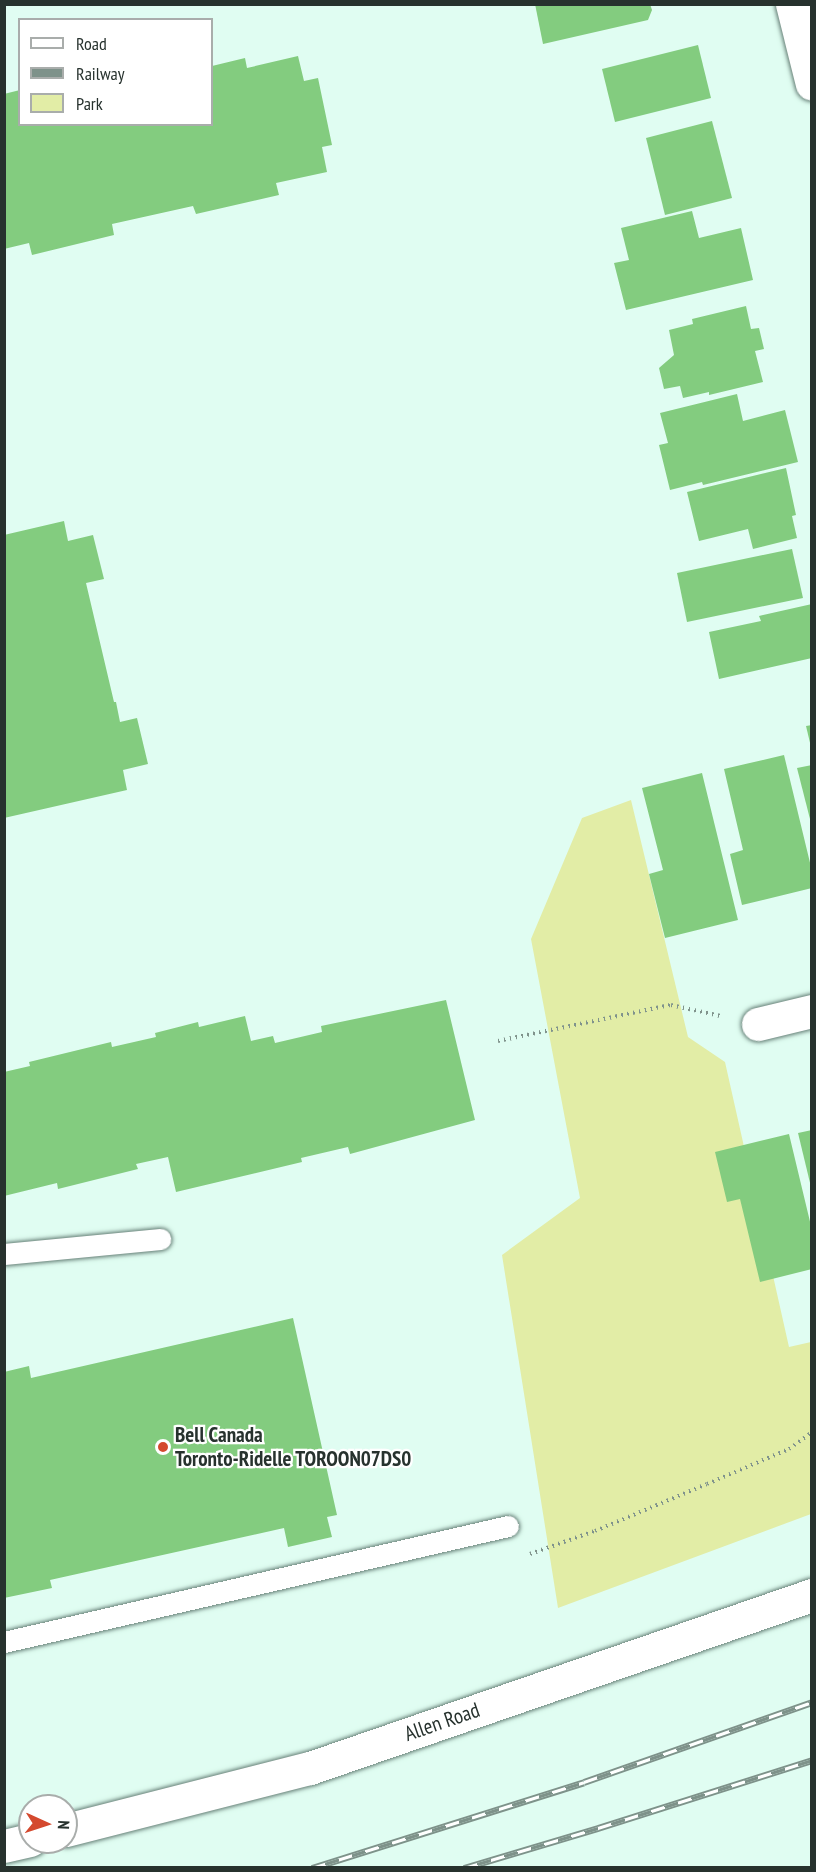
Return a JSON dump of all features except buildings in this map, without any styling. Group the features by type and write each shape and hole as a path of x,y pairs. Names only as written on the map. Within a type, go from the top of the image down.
{"main road":[{"path":"792,4 812,84"},
{"path":"758,1024 812,1011"},
{"name":"Allen Road","path":"78,1827 310,1768 812,1595"}],"lane":[{"path":"4,1254 160,1239"},
{"path":"4,1642 508,1526"}],"path":[{"path":"498,1041 670,1005 758,1024"},
{"path":"508,1526 516,1557 526,1555 595,1531 789,1449 812,1432"}],"green space":[{"path":"631,800 688,1037 725,1062 789,1347 811,1342 811,1514 558,1608 502,1255 580,1198 531,939 582,818"}],"railway":[{"path":"312,1868 584,1782 812,1702"},
{"path":"464,1868 812,1760"}],"place":[{"name":"Bell Canada Toronto-Ridelle TOROON07DS0","path":"163,1447"}]}
